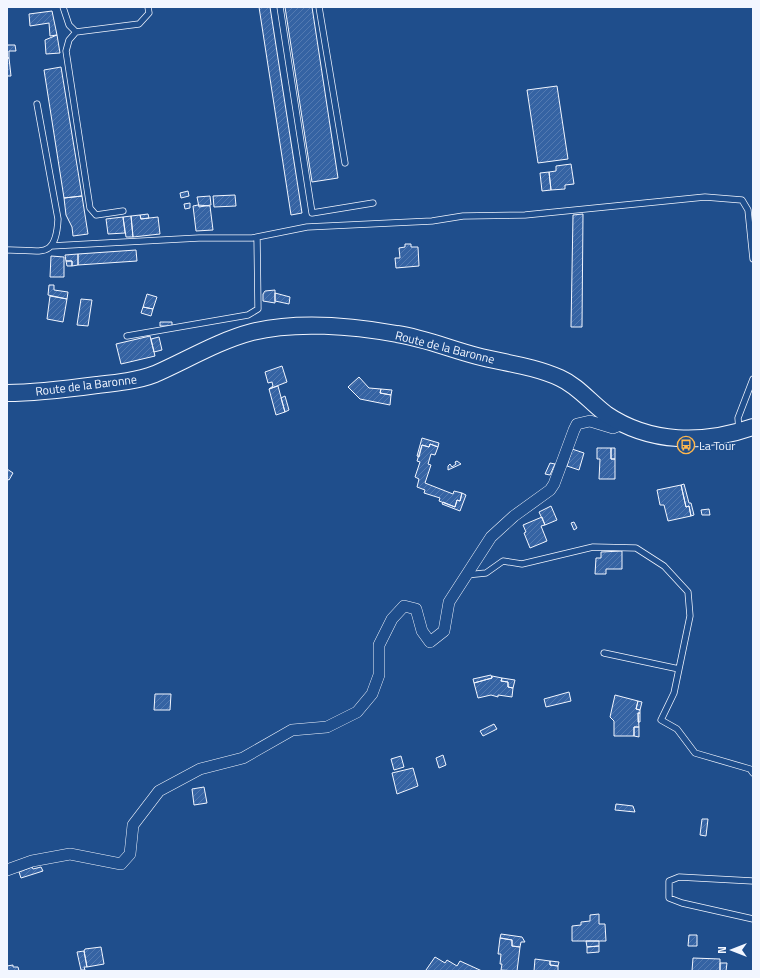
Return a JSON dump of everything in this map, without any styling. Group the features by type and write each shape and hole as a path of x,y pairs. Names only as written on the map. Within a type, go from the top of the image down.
{"main road":[{"name":"Route de la Baronne","path":"7,393 48,391 127,381 153,375 230,338 254,332 283,328 321,326 359,328 421,338 475,355 548,372 575,386 607,414 623,424 651,435 678,438 707,438 746,430"}],"street":[{"path":"7,870 32,861 70,854 121,864 130,854 134,825 159,791 200,770 243,758 292,730 327,727 357,712 372,694 379,675 379,646 392,620 404,606 416,610 422,630 430,642 444,630 449,602 491,537 514,516 550,490 554,484 577,424 590,421 613,428 623,424"}],"lane":[{"path":"63,7 69,25 76,32"},
{"path":"123,212 96,215 90,208 66,51 69,40 76,32 139,24 149,13 148,7"},
{"path":"280,7 312,212 373,203"},
{"path":"320,7 345,164"},
{"path":"37,104 58,219 57,236 51,246"},
{"path":"7,250 22,250 39,253 51,246 199,238 257,237 314,227 432,221 463,216 525,215 639,202 705,197 742,200 748,210 753,259"},
{"path":"127,336 248,315 258,309 257,237"},
{"path":"746,430 738,418 753,379"},
{"path":"466,575 486,573 503,561 522,564 593,547 636,548 664,566 688,592 690,616 674,693 661,720 677,729 696,753 750,769 753,772"},
{"path":"604,653 679,669"},
{"path":"753,881 679,877 669,881 669,892 669,898 682,903 753,919"}],"building":[{"path":"259,7 270,7 302,213 291,215"},
{"path":"285,7 312,7 338,178 312,182"},
{"path":"52,11 57,35 50,36 49,23 30,26 29,14"},
{"path":"57,35 60,53 46,54 45,40"},
{"path":"7,45 15,45 16,51 9,51 9,58 7,58"},
{"path":"7,58 9,58 11,76 7,76"},
{"path":"61,67 82,196 64,198 44,70"},
{"path":"557,86 568,159 538,163 527,90"},
{"path":"571,164 574,184 565,185 565,189 551,190 549,172 556,171 556,166"},
{"path":"549,172 551,190 542,191 540,173"},
{"path":"188,191 189,196 181,198 180,193"},
{"path":"235,195 236,206 214,207 213,196"},
{"path":"82,196 88,234 73,236 72,227 66,215 64,198"},
{"path":"210,196 211,205 199,207 197,197"},
{"path":"190,203 190,208 185,209 184,204"},
{"path":"193,206 210,206 213,230 196,231"},
{"path":"148,214 149,218 141,219 140,215"},
{"path":"583,214 582,327 571,327 573,215"},
{"path":"140,215 141,219 158,217 160,234 133,237 131,216"},
{"path":"131,216 133,237 126,237 123,217"},
{"path":"123,217 125,233 108,234 106,219"},
{"path":"405,244 411,244 411,247 418,247 419,266 396,268 395,258 400,258 399,248 405,247"},
{"path":"136,250 137,261 78,265 78,254"},
{"path":"78,254 78,265 72,266 72,261 66,261 65,255"},
{"path":"51,256 64,257 64,277 50,277"},
{"path":"66,261 72,261 72,266 67,266"},
{"path":"49,285 54,285 54,290 68,292 67,299 48,295"},
{"path":"275,290 275,303 263,301 263,294 265,291"},
{"path":"275,293 290,297 289,304 275,301"},
{"path":"147,294 157,297 153,309 143,307"},
{"path":"50,296 67,299 63,322 47,319"},
{"path":"81,299 92,300 88,326 77,325"},
{"path":"143,307 153,309 151,316 141,313"},
{"path":"160,322 172,322 172,326 160,326"},
{"path":"150,336 155,356 121,364 116,344"},
{"path":"159,337 162,350 154,352 151,339"},
{"path":"282,366 287,382 269,389 273,386 272,382 268,383 265,372"},
{"path":"359,377 369,388 381,389 380,393 391,395 390,405 360,399 348,387"},
{"path":"278,386 285,412 276,415 269,389"},
{"path":"381,389 392,390 391,395 380,393"},
{"path":"285,396 289,410 285,412 281,398"},
{"path":"422,438 439,443 438,447 430,444 429,447 422,445 419,457 417,456"},
{"path":"430,444 438,447 435,455 431,454 428,464 431,465 425,483 453,494 454,491 462,493 460,501 457,500 455,507 439,501 440,498 424,493 425,490 417,487 419,479 415,477 420,462 417,461 422,445 429,447"},
{"path":"597,448 611,448 611,459 615,459 615,479 599,479 600,459 597,459"},
{"path":"611,448 615,448 615,459 611,459"},
{"path":"572,449 584,453 579,470 567,466"},
{"path":"457,461 461,464 448,470 448,466 450,464 452,467"},
{"path":"550,463 555,464 550,475 545,474"},
{"path":"7,469 13,473 9,480 7,479"},
{"path":"684,484 694,515 691,516 689,506 686,507 681,485"},
{"path":"681,485 686,507 689,506 691,516 668,521 664,505 660,505 657,490"},
{"path":"462,493 466,495 460,511 442,504 443,502 455,507 457,500 460,501"},
{"path":"551,506 557,520 545,525 539,512"},
{"path":"709,509 710,515 702,515 701,510"},
{"path":"542,517 545,525 541,526 547,541 530,548 524,533 526,532 523,525"},
{"path":"574,522 577,528 574,530 571,523"},
{"path":"622,551 622,569 606,569 606,574 595,574 596,558 601,558 601,552"},
{"path":"491,675 492,678 474,683 473,679"},
{"path":"492,676 502,678 501,681 508,682 508,687 513,688 512,697 498,695 498,697 491,695 478,698 474,683 492,678"},
{"path":"502,678 515,680 513,688 508,687 508,682 501,681"},
{"path":"569,692 571,701 546,707 544,699"},
{"path":"155,694 171,694 170,710 154,710"},
{"path":"615,695 638,701 636,709 640,710 640,713 638,713 639,727 634,727 634,736 614,736 614,721 610,717"},
{"path":"638,701 642,702 640,710 636,709"},
{"path":"638,713 640,713 640,722 638,722"},
{"path":"494,724 497,729 483,736 480,731"},
{"path":"634,727 639,727 639,737 634,736"},
{"path":"443,755 446,765 439,768 436,758"},
{"path":"401,756 404,767 394,770 391,759"},
{"path":"413,768 418,786 397,794 392,773"},
{"path":"204,787 207,803 194,805 192,789"},
{"path":"616,804 633,806 635,812 615,810"},
{"path":"702,819 708,819 706,836 700,835"},
{"path":"32,867 33,869 41,867 43,871 21,878 19,872"},
{"path":"599,914 599,924 605,924 606,941 572,941 572,926 581,925 581,922 590,921 590,915"},
{"path":"501,934 522,937 525,942 521,942 520,947 512,946 512,940 500,938"},
{"path":"689,935 697,935 697,946 688,946"},
{"path":"500,938 512,940 512,946 520,947 517,971 501,970 501,954 498,954"},
{"path":"586,941 599,941 599,946 587,947"},
{"path":"599,946 599,952 587,953 587,947"},
{"path":"101,947 104,964 87,967 84,951 85,949"},
{"path":"84,951 87,967 84,967 85,970 81,970 77,952"},
{"path":"435,957 445,963 447,960 457,966 460,961 482,971 427,971 426,970"},
{"path":"693,958 720,959 720,971 692,971"},
{"path":"535,959 550,961 550,965 558,966 558,971 534,971"},
{"path":"550,961 559,962 558,966 550,965"},
{"path":"720,963 727,963 726,971 720,971"},
{"path":"13,965 13,967 18,967 19,971 7,971 7,966"}],"place":[{"name":"La Tour","path":"686,445"}]}
